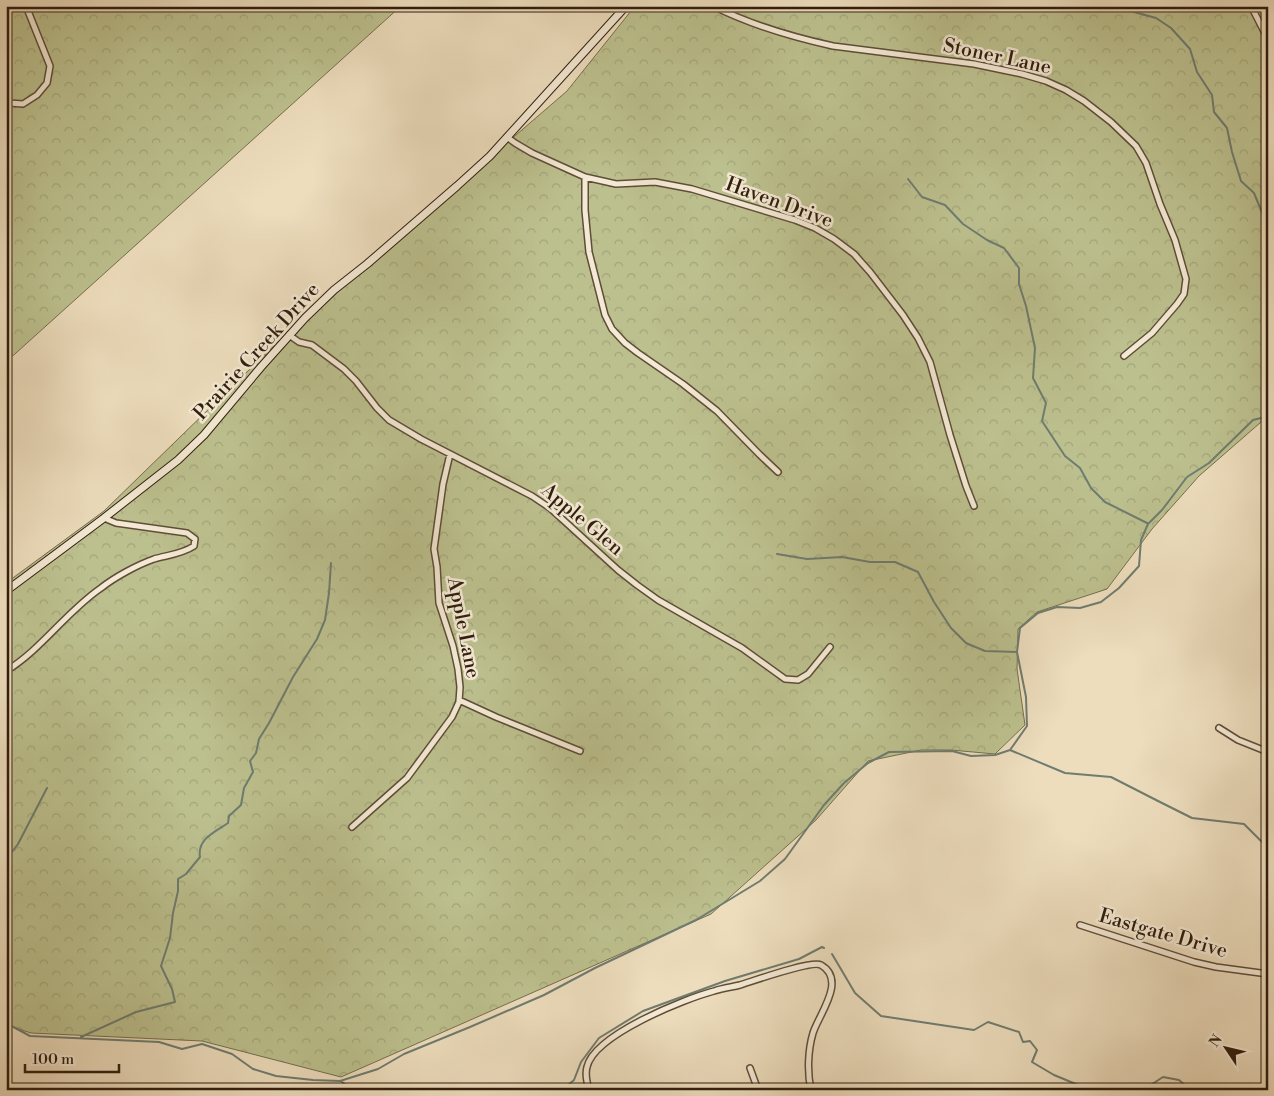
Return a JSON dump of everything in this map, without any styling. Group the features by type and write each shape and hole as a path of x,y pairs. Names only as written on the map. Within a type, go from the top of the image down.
{"main road":[{"name":"Prairie Creek Drive","path":"6,591 178,460 204,435 305,318 334,290 367,264 478,167 626,6"}],"street":[{"path":"6,102 24,104 38,95 47,83 50,66 26,6"},
{"name":"Stoner Lane","path":"713,6 750,23 819,43 974,64 1046,81 1084,101 1110,122 1136,146 1146,163 1175,240 1186,279 1184,294 1177,304 1152,333 1124,356"},
{"path":"1251,6 1268,39"},
{"name":"Haven Drive","path":"507,136 515,143 532,152 585,177 616,184 655,182 692,189 795,220 834,238 854,254 870,272 918,338 930,362 950,435 974,506"},
{"path":"585,177 585,210 589,252 605,315 612,329 632,348 684,384 716,411 778,472"},
{"name":"Apple Glen","path":"290,335 299,342 312,345 344,369 389,420 404,430 532,496 561,518 637,586 742,648 785,679 798,680 808,674 830,647"},
{"name":"Apple Lane","path":"352,827 407,778 452,717 459,700 458,669 453,646 439,603 434,549 443,484 450,454"},
{"path":"6,671 18,664 85,601 113,579 140,565 186,551 194,546 195,539 187,533 116,523 104,518"},
{"path":"459,700 580,751"},
{"path":"1219,728 1238,740 1268,752"},
{"name":"Eastgate Drive","path":"1080,925 1194,962 1268,974"},
{"path":"589,1090 586,1067 595,1052 625,1030 672,1006 715,990 802,966 819,964 826,970 832,980 831,992 823,1014 813,1032 809,1068 811,1090"},
{"path":"750,1068 758,1090"}],"green space":[{"path":"6,6 401,6 6,362"},
{"path":"635,6 1268,6 1268,416 1199,476 1152,529 1107,589 1037,612 1018,629 1017,669 1025,725 995,754 951,750 921,750 868,761 816,820 711,914 341,1077 202,1041 31,1033 6,1025 6,583 104,511 288,332 567,91"}],"waterway":[{"path":"1056,6 1062,9 1097,6"},
{"path":"1100,6 1123,9 1156,18 1171,28 1190,49 1197,72 1212,95 1214,112 1227,128 1241,181 1254,193 1268,227"},
{"path":"908,179 922,197 945,205 963,224 987,240 1004,248 1019,268 1019,284 1035,348 1033,378 1046,403 1042,421 1065,456 1080,468 1091,488 1105,502 1147,523"},
{"path":"6,1023 30,1036 159,1042 182,1049 202,1044 232,1054 253,1069 276,1076 340,1081 378,1069 404,1054 544,995 595,968 696,920 760,881 785,859 824,805 844,783 868,763 889,752 952,751 971,756 995,755 1010,750 1027,726 1026,697 1017,652 1020,628 1038,613 1057,607 1080,608 1101,602 1119,588 1139,566 1141,540 1148,524 1162,510 1187,477 1209,463 1253,420 1265,417 1268,413"},
{"path":"777,554 807,559 842,557 870,562 895,562 918,572 951,628 966,643 985,651 1017,652"},
{"path":"81,1037 136,1012 175,1002 172,989 161,966 170,938 178,891 178,879 186,874 200,857 201,845 204,841 228,823 229,816 241,805 244,788 253,772 250,761 256,753 259,739 293,677 317,639 325,620 331,563"},
{"path":"1010,750 1065,773 1111,777 1192,818 1244,824 1268,848"},
{"path":"6,860 18,844 47,788"},
{"path":"562,1090 574,1080 581,1062 599,1038 643,1011 725,981 799,959 822,947 824,948"},
{"path":"832,954 855,993 881,1016 974,1030 988,1022 1019,1032 1023,1042 1030,1041 1037,1050 1032,1062 1054,1075 1083,1087 1106,1085 1112,1090"},
{"path":"1143,1090 1163,1077 1179,1080 1187,1087 1225,1086 1266,1090 1268,1088"},
{"path":"342,1082 352,1090"}]}
